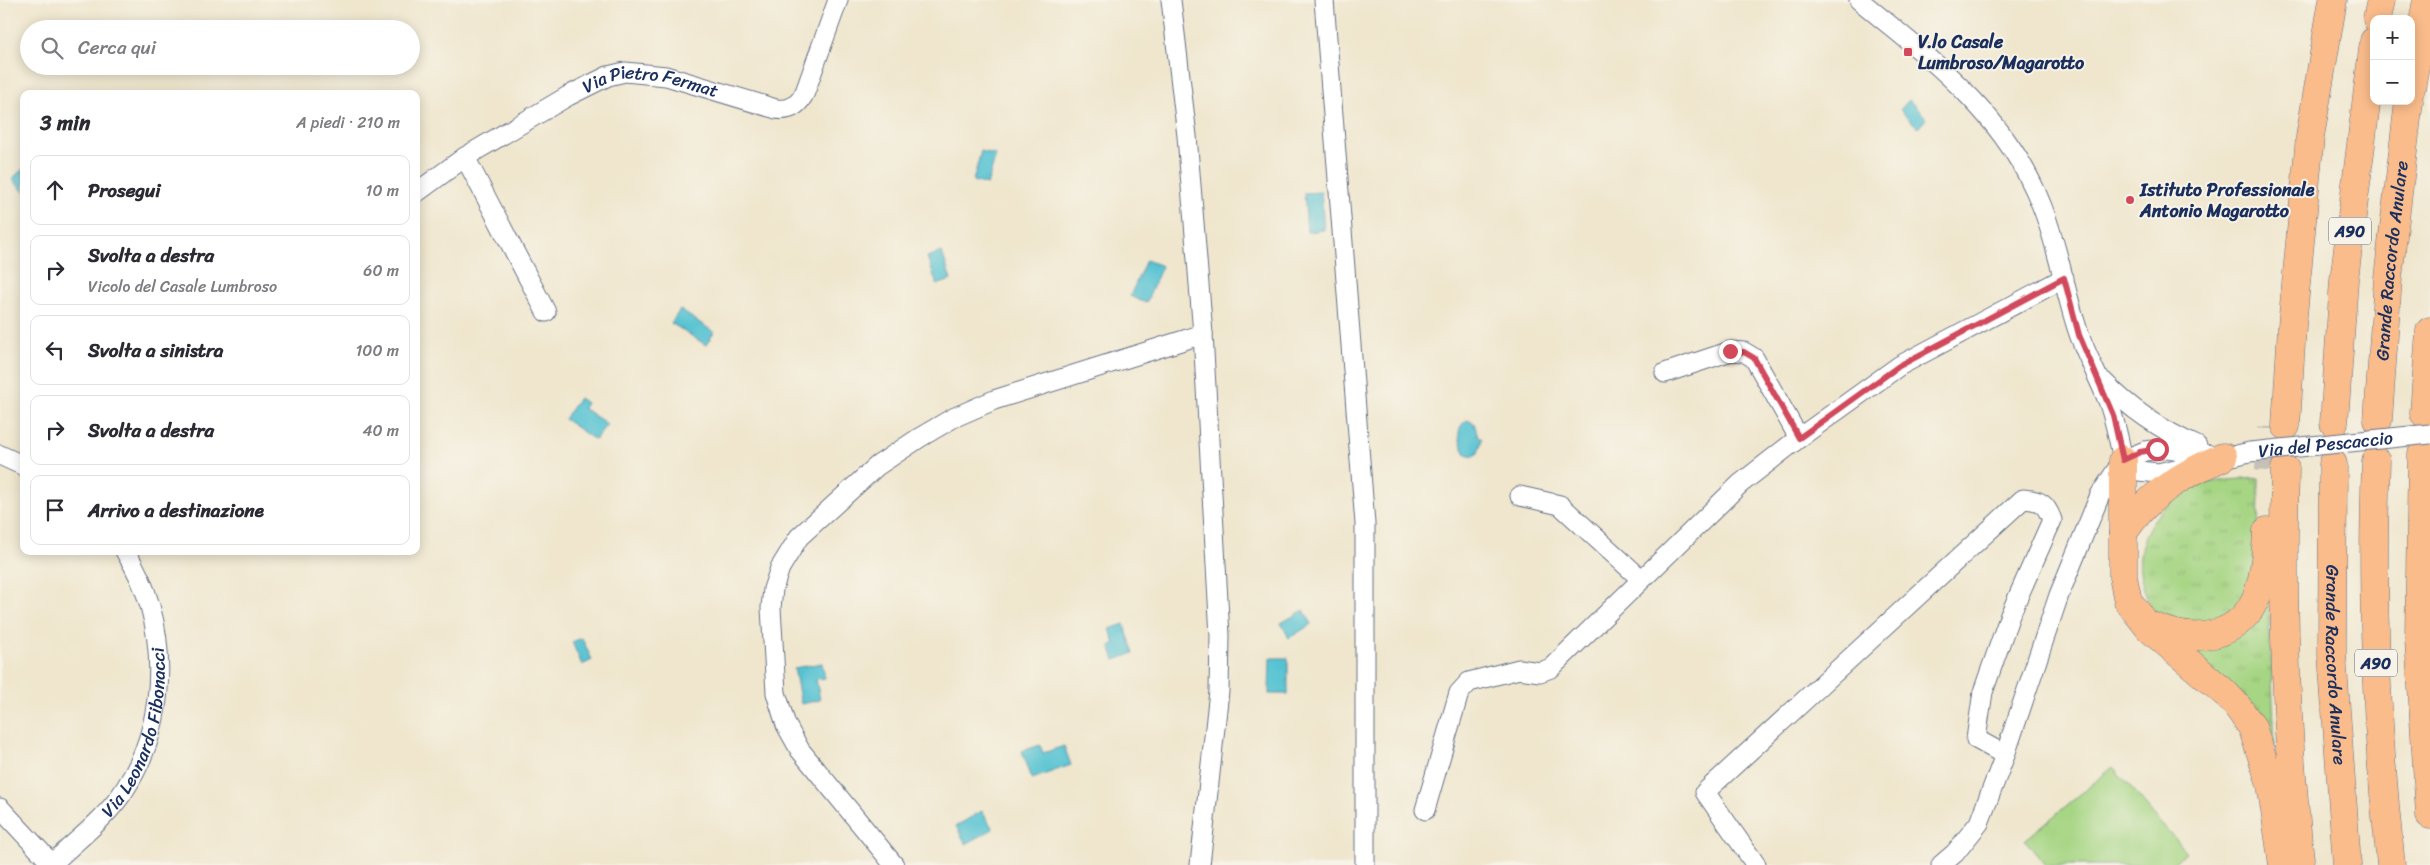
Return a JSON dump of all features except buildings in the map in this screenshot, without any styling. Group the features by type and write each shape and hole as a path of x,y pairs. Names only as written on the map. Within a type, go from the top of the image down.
{"highway":[{"path":"2278,427 2275,334 2283,252 2295,189 2310,137 2333,0"},
{"path":"2378,15 2381,0"},
{"path":"2415,66 2427,0"},
{"name":"A90","path":"2334,423 2344,280 2372,60"},
{"name":"Grande Raccordo Anulare","path":"2378,420 2388,278 2410,105"},
{"path":"2430,331 2419,639 2430,815"},
{"path":"2123,533 2135,517 2163,489 2184,474 2223,457"},
{"path":"2123,460 2123,585 2128,601 2139,617 2225,693 2252,727 2271,784 2283,865"},
{"name":"A90","path":"2376,461 2374,528 2375,646 2391,865"},
{"name":"Grande Raccordo Anulare","path":"2333,464 2331,537 2332,654 2347,865"},
{"path":"2139,617 2163,631 2192,637 2206,637 2225,631 2241,620 2258,592 2266,560 2277,470 2291,767 2301,865"},
{"path":"2419,639 2430,549"}],"street":[{"name":"Via Pietro Fermat","path":"420,190 465,156 568,96 608,76 625,72 666,76 776,109 788,110 796,105 805,92 838,0"},
{"path":"1172,0 1187,136 1203,334 1220,656 1218,700 1200,865"},
{"path":"1324,0 1365,524 1365,865"},
{"path":"1859,0 1944,70 1977,103 1995,125 2034,187 2049,226 2079,335 2113,415 2123,460"},
{"path":"465,156 546,312"},
{"path":"1425,810 1459,693 1469,682 1519,669 1540,672 1551,668 1740,484 1799,438 1899,366 2064,278"},
{"path":"894,865 800,750 790,733 780,709 776,693 771,601 776,578 788,551 803,532 877,466 948,420 994,400 1203,334"},
{"path":"1665,373 1730,351 1744,352 1754,358 1799,438"},
{"path":"2096,374 2121,399 2150,421 2186,442 2223,457"},
{"name":"Via del Pescaccio","path":"2223,457 2250,452 2425,434"},
{"path":"1954,861 1979,823 2005,756 2062,587 2100,495 2123,460 2145,451 2168,448 2223,457"},
{"path":"0,455 20,464"},
{"path":"1520,496 1560,505 1641,579"},
{"path":"1756,865 1705,792 2024,499 2038,500 2047,508 2052,520 2010,615 1982,692 1976,739 2005,756"},
{"name":"Via Leonardo Fibonacci","path":"51,865 115,802 125,789 143,753 156,711 158,686 152,619 140,579 127,555"},
{"path":"0,808 51,865"}],"green space":[{"path":"2259,478 2258,552 2246,598 2215,626 2175,623 2165,620 2155,611 2150,602 2144,589 2141,575 2141,548 2151,524 2169,503 2181,494 2199,485 2218,481"},
{"path":"2268,595 2275,747 2263,720 2184,645"},
{"path":"2113,767 2186,852 2171,865 2045,865 2025,840"}],"water":[{"path":"1909,100 1927,118 1918,128 1900,110"},
{"path":"981,151 996,155 987,185 973,181"},
{"path":"20,172 20,188 12,179"},
{"path":"1321,192 1324,230 1307,232 1304,193"},
{"path":"942,252 951,280 937,285 927,257"},
{"path":"1146,260 1162,266 1146,303 1130,296"},
{"path":"680,310 714,332 706,345 671,323"},
{"path":"579,398 586,403 583,408 607,424 595,440 564,419"},
{"path":"1467,420 1474,423 1478,436 1482,439 1478,453 1473,456 1466,454 1459,436 1460,427"},
{"path":"1304,610 1312,624 1289,638 1281,623"},
{"path":"1124,624 1134,653 1115,660 1110,646 1115,644 1110,629"},
{"path":"582,638 592,660 582,665 572,642"},
{"path":"1270,658 1288,658 1288,694 1269,694"},
{"path":"822,663 825,678 816,679 820,700 801,704 794,668"},
{"path":"1040,745 1043,753 1064,746 1071,765 1032,779 1022,751"},
{"path":"982,811 993,829 966,844 956,826"}],"tunnel":[{"path":"2269,471 2271,427"}],"place":[{"name":"V.lo Casale Lumbroso/Magarotto","path":"1908,52"},
{"name":"Istituto Professionale Antonio Magarotto","path":"2130,200"}],"route":[{"path":"1730,351 1744,352 1754,358 1799,438 1899,366 2064,278 2079,335 2113,415 2123,460 2140,452 2157,449"}]}
